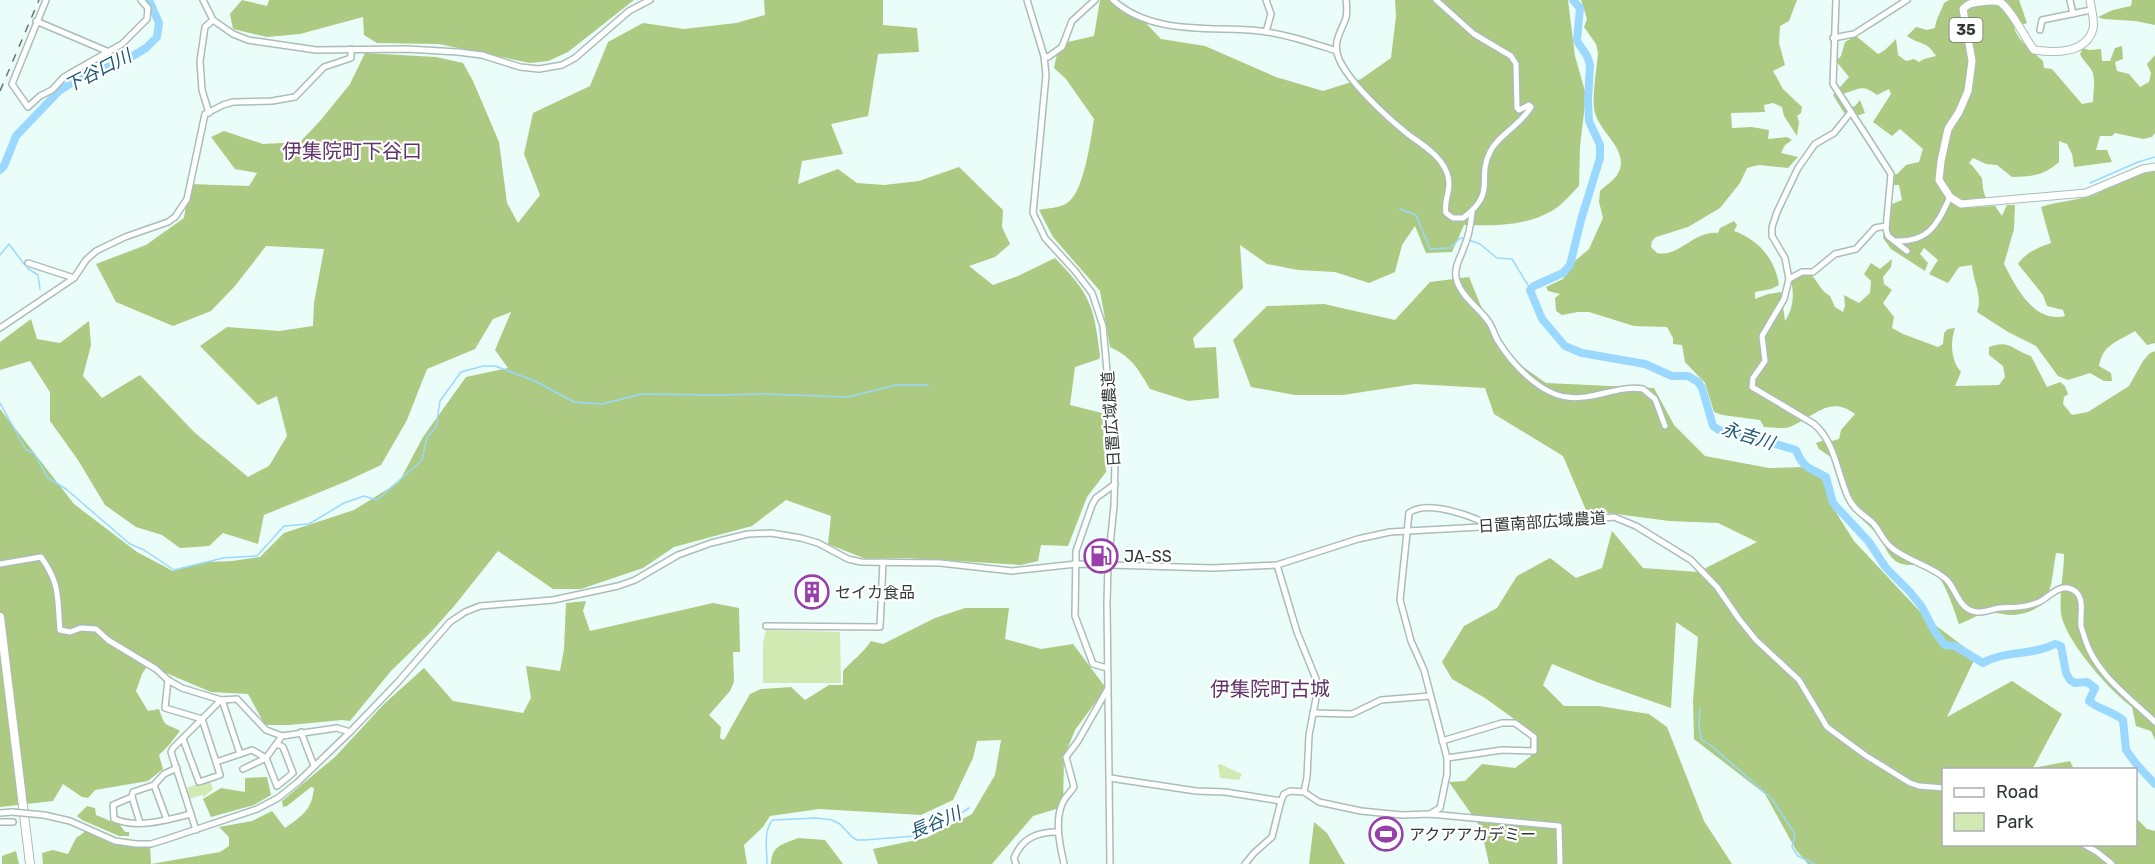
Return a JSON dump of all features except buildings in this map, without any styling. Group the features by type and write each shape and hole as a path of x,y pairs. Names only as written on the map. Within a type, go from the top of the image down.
{"highway":[{"path":"0,617 30,864"}],"main road":[{"name":"35","path":"1950,197 1939,180 1941,161 1948,129 1959,112 1968,91 1972,61 1963,9 1970,3 1994,1 2000,3 2010,12 2034,50 2052,52 2071,50 2086,42 2093,28 2090,0"},
{"path":"1950,197 1961,204 2086,193 2143,169 2155,167"}],"street":[{"path":"45,0 12,84 28,107 40,96 52,90 64,77 122,44 147,19 148,8 141,0"},
{"path":"202,0 213,20 233,34 248,40 316,50 407,49 458,52 482,55 527,68 550,68 576,58 629,11 650,0"},
{"name":"日置広域農道","path":"1027,0 1044,56 1045,96 1033,213 1046,238 1088,286 1101,315 1106,346 1115,450 1115,484 1108,565 1107,690 1110,864"},
{"path":"1044,56 1048,57 1062,47 1072,21 1095,0"},
{"path":"1113,0 1140,16 1176,27 1266,32 1337,51"},
{"path":"1266,0 1271,14 1266,32"},
{"path":"1346,0 1346,19 1337,44 1342,65 1355,84 1391,120 1424,146 1442,164 1450,187 1445,209 1453,218 1463,218 1472,212 1481,201 1485,191 1486,163 1494,144 1526,117 1531,105 1519,110 1517,108 1516,64 1511,57 1474,34 1436,0"},
{"path":"1836,0 1833,84 1891,174 1886,226 1888,236 1907,251"},
{"path":"1833,38 1854,34 1907,0"},
{"path":"2070,0 2073,14"},
{"path":"2040,30 2042,20 2091,10"},
{"path":"209,113 202,90 200,61 205,27 213,20"},
{"path":"36,21 109,52"},
{"path":"0,328 74,278 96,251 125,237 168,222 180,210 187,199 205,114 233,102 272,101 295,97 324,67 351,58 351,49"},
{"path":"1851,112 1834,133 1815,144 1798,168 1777,212 1772,226 1772,236 1785,258 1789,279 1784,299 1762,336 1765,361 1753,378 1752,387 1821,430 1828,442 1851,503 1874,525 1882,539 1891,548 1945,578 1962,604 1968,609 1977,612 2022,608 2062,588 2069,588 2076,592 2080,598 2082,627 2090,653 2108,677 2155,722"},
{"path":"1896,241 1912,239 1932,230 1937,225 1950,197"},
{"path":"1472,212 1465,246 1456,267 1456,278 1462,291 1487,319 1498,341 1519,367 1543,389 1569,398 1588,397 1622,389 1643,389 1655,399 1665,426"},
{"path":"1789,279 1802,272 1813,272 1835,254 1856,249 1875,228 1886,226"},
{"path":"28,263 74,278"},
{"path":"1107,668 1093,664 1076,620 1076,564 1077,545 1092,505 1096,498 1115,484"},
{"path":"1430,814 1440,808 1447,774 1447,758 1424,670 1411,641 1400,600 1409,513 1424,507 1471,516 1492,526"},
{"name":"日置南部広域農道","path":"0,813 44,815 70,821 115,841 128,844 151,844 268,804 298,782 350,732 398,682 450,622 473,608 489,604 553,600 608,590 635,580 678,555 711,543 748,534 771,533 792,536 818,543 854,561 940,562 1012,571 1076,564 1213,568 1277,565 1358,538 1390,532 1555,523 1614,517 1636,526 1691,560 1717,587 1748,631 1799,680 1827,727 1864,755 1910,783 1942,788"},
{"path":"0,564 41,556 51,571 58,590 60,630 70,632 81,628 96,629 108,640 156,669 168,680 194,693 221,700 237,699 266,730 282,736 337,728 350,732"},
{"path":"766,626 880,627 883,562"},
{"path":"1277,565 1297,632 1316,679 1317,693 1309,735 1304,792"},
{"path":"168,680 165,708 202,719"},
{"path":"1064,864 1058,832 1059,813 1063,800 1074,787 1065,757 1078,741 1107,690"},
{"path":"1313,713 1352,714 1381,700 1430,696"},
{"path":"196,830 171,752 221,700"},
{"path":"221,700 240,754"},
{"path":"183,739 199,782 220,775 202,719"},
{"path":"1442,741 1502,723 1515,723 1534,737 1534,751 1502,750 1447,758"},
{"path":"301,732 314,766"},
{"path":"243,769 266,758 282,736"},
{"path":"216,762 252,750 266,758 277,786 293,773 283,747 277,744"},
{"path":"140,823 132,797 133,792 154,784 164,774 177,768"},
{"path":"1110,778 1281,801"},
{"path":"154,784 167,820"},
{"path":"1245,864 1272,837 1281,801 1287,792 1304,792 1319,802 1361,811 1402,815 1430,814 1559,826 1560,864"},
{"path":"132,797 112,805 114,819 125,824 167,820 191,814"},
{"path":"0,822 13,822"},
{"path":"1016,864 1014,858 1026,840 1037,834 1058,832"},
{"path":"2086,846 2112,864"}],"green space":[{"path":"242,0 267,6 269,0 634,0 568,52 548,61 530,63 439,44 377,43 364,35 363,17 300,34 267,37 233,29 230,14"},
{"path":"764,0 883,0 883,25 917,28 919,52 878,54 868,116 831,124 843,154 802,161 798,184 838,169 857,183 884,185 919,181 959,167 1003,210 1002,227 1010,244 995,257 969,266 993,285 1055,258 1076,282 1089,302 1096,325 1100,356 1099,359 1075,367 1070,405 1102,413 1106,472 1087,497 1068,546 1041,545 1038,561 1021,565 907,558 866,559 828,544 831,516 786,500 752,526 674,547 643,568 581,589 553,589 498,551 455,605 391,671 350,721 265,725 248,694 211,692 166,673 150,662 142,674 136,691 148,711 159,709 166,725 180,731 159,755 163,769 148,781 95,790 88,798 82,797 63,784 53,801 0,807 0,409 74,504 137,552 173,571 206,562 260,557 284,533 354,510 399,482 423,437 466,377 508,368 495,350 511,312 493,319 475,349 427,369 407,420 381,465 264,515 258,544 223,533 209,546 180,548 162,535 136,527 105,505 78,460 50,421 50,392 30,361 0,370 0,342 31,319 37,339 60,343 89,321 91,345 83,376 102,398 140,375 194,432 248,477 269,466 287,436 277,396 258,405 200,346 227,327 279,331 313,326 314,303 324,249 266,246 235,286 211,311 173,326 116,302 96,264 146,245 184,218 189,184 249,186 257,173 235,169 211,137 224,131 263,144 300,142 350,84 365,53 436,57 463,63 499,142 507,203 518,223 540,195 524,154 533,113 590,86 608,42 643,23 684,29 736,23 765,15"},
{"path":"1100,0 1115,0 1140,17 1161,39 1205,46 1276,77 1323,91 1361,79 1391,58 1396,16 1395,0 1568,0 1575,56 1586,95 1580,147 1579,186 1559,206 1538,218 1501,225 1464,225 1452,252 1426,253 1415,226 1402,245 1395,272 1369,283 1335,272 1298,270 1267,264 1240,245 1243,288 1193,338 1195,348 1216,347 1219,398 1188,401 1150,389 1129,359 1110,347 1100,291 1053,237 1039,210 1067,203 1073,197 1082,177 1094,119 1066,79 1054,68 1059,44 1094,36"},
{"path":"1581,0 1797,0 1789,21 1780,26 1779,43 1785,65 1773,71 1783,89 1802,107 1801,113 1797,116 1799,122 1797,136 1784,116 1782,107 1773,103 1764,105 1765,112 1731,113 1732,128 1752,127 1769,130 1768,139 1787,137 1792,140 1785,145 1781,153 1798,157 1788,168 1759,165 1747,168 1740,183 1720,208 1688,227 1656,237 1651,247 1657,253 1672,252 1701,236 1718,233 1720,228 1734,221 1737,225 1734,231 1758,245 1770,259 1777,276 1779,285 1755,292 1755,299 1781,292 1785,321 1792,301 1791,279 1809,273 1830,296 1835,307 1843,312 1844,295 1859,303 1870,293 1871,281 1864,274 1871,263 1880,269 1892,259 1891,267 1883,277 1884,284 1892,290 1883,303 1894,317 1892,328 1938,347 1943,344 1944,333 1948,329 1955,328 1952,351 1961,372 1955,386 1999,385 2005,377 2003,366 1989,355 1989,347 2007,345 2031,356 2047,387 2060,382 2065,386 2068,394 2064,397 2063,404 2072,415 2088,412 2129,386 2143,361 2155,351 2155,740 2151,731 2136,726 2132,707 2112,690 2079,651 2064,624 2061,613 2061,591 2064,554 2056,553 2048,595 2036,608 2026,613 2013,615 1985,613 1959,624 1949,596 1937,575 1929,567 1902,564 1891,556 1879,536 1859,516 1850,503 1839,481 1832,458 1819,449 1816,443 1839,439 1841,430 1855,414 1838,406 1830,407 1792,426 1782,428 1764,427 1760,420 1722,415 1714,412 1705,383 1685,362 1682,345 1673,344 1673,338 1667,327 1634,326 1589,312 1562,315 1556,311 1555,298 1560,294 1548,291 1546,287 1563,279 1575,261 1589,249 1603,218 1599,202 1600,191 1617,175 1621,167 1618,151 1595,113 1594,92 1598,53 1596,44 1584,27 1587,19"},
{"path":"1949,0 2019,0 2027,23 2014,28 2020,38 2043,61 2044,68 2052,69 2082,104 2093,102 2094,86 2092,71 2080,54 2083,48 2101,49 2102,61 2110,61 2115,48 2122,46 2123,59 2115,62 2117,71 2129,74 2140,87 2149,82 2151,73 2147,64 2155,55 2155,133 2152,137 2143,139 2115,133 2112,136 2100,136 2096,150 2107,150 2112,162 2074,167 2072,154 2067,144 2059,141 2059,162 2043,173 2032,176 2012,177 1997,165 1986,164 1973,158 1969,163 1982,178 1986,199 1956,201 1941,182 1936,182 1949,200 1960,207 1995,206 2002,216 2007,205 2015,205 2014,229 2004,264 2027,302 2044,314 2054,317 2065,316 2063,310 2047,306 2043,295 2018,264 2028,254 2051,243 2041,207 2093,195 2131,176 2155,169 2155,343 2147,345 2135,331 2107,348 2099,366 2111,373 2112,381 2104,381 2090,373 2068,380 2058,376 2036,346 2008,332 1977,312 1979,300 1972,265 1959,267 1948,283 1929,274 1938,260 1924,248 1920,254 1928,263 1925,271 1891,249 1883,238 1890,205 1902,200 1899,185 1891,185 1888,176 1897,174 1906,165 1919,162 1923,149 1900,129 1892,136 1873,122 1891,94 1889,89 1877,95 1863,88 1842,94 1848,108 1855,106 1860,100 1865,113 1848,119 1833,95 1849,77 1836,61 1841,56 1845,42 1856,36 1878,54 1896,39 1898,55 1906,61 1914,59 1919,62 1936,56 1926,45 1907,36 1916,27 1927,30 1935,28 1944,3"},
{"path":"2132,0 2155,0 2155,25 2098,17 2113,10 2131,6"},
{"path":"1469,277 1499,350 1546,383 1654,388 1674,425 1705,456 1769,468 1803,467 1822,478 1830,503 1854,541 1926,618 1976,656 1947,717 2012,681 2062,714 2033,768 1942,768 1942,846 2137,846 2137,819 2147,829 2155,831 2155,864 1808,864 1796,850 1765,794 1694,739 1693,701 1698,637 1676,622 1671,708 1552,664 1543,685 1564,706 1599,706 1649,714 1667,727 1704,821 1732,864 1489,864 1481,828 1449,782 1465,781 1482,764 1515,768 1531,756 1531,731 1485,698 1452,679 1442,662 1464,626 1497,608 1517,576 1550,558 1576,578 1602,568 1612,531 1643,568 1698,572 1757,542 1718,523 1669,521 1586,510 1563,456 1494,414 1485,388 1415,384 1343,395 1295,395 1251,387 1233,340 1267,306 1324,304 1395,320 1430,282"},
{"path":"586,601 583,611 590,631 713,603 739,608 740,652 733,652 734,682 730,691 709,715 721,727 720,738 724,740 750,694 761,689 791,687 805,700 829,685 843,685 843,671 871,641 883,644 935,618 965,608 1009,608 1005,639 1041,649 1073,644 1106,688 1075,730 1064,757 1063,807 1033,816 992,864 878,864 873,849 926,838 972,814 995,775 1001,740 977,741 973,758 953,800 921,815 819,809 770,816 763,827 744,845 747,864 151,864 220,852 229,846 229,837 219,827 252,821 272,811 285,828 291,824 308,807 314,788 311,787 287,806 283,807 282,801 335,757 384,704 424,668 453,701 523,713 531,698 526,666 560,671 564,649 566,603"},
{"path":"766,630 840,632 841,683 763,683 763,643"},
{"path":"2070,761 2074,768 2033,768"},
{"path":"1218,765 1242,774 1239,780 1220,778"},
{"path":"267,777 271,795 254,805 211,817 203,799 221,788 245,792 245,778"},
{"path":"210,780 213,789 204,797 202,795 189,799 186,788"},
{"path":"87,806 95,808 96,815 120,825 125,832 129,832 129,836 119,836 82,820 77,816"},
{"path":"1314,822 1327,833 1345,864 1309,864"},
{"path":"86,831 117,844 150,847 151,864 43,864 42,853 53,850 68,854 76,838"},
{"path":"798,838 825,840 843,864 771,864 776,849"},
{"path":"16,851 19,864 2,864 2,856"}],"waterway":[{"name":"下谷口川","path":"0,170 4,166 16,136 59,91 81,77 126,60 146,48 157,37 159,23 149,0"},
{"name":"永吉川","path":"1573,0 1580,8 1577,41 1590,65 1589,121 1600,145 1600,158 1570,265 1563,273 1530,290 1542,319 1565,346 1582,353 1645,364 1672,376 1688,376 1698,382 1702,388 1713,426 1719,430 1796,450 1805,465 1826,477 1833,503 1869,542 1886,568 1922,607 1935,632 1945,645 1955,646 1983,663 2000,656 2037,650 2055,644 2061,646 2066,673 2070,680 2075,683 2087,682 2095,688 2089,701 2123,720 2126,750 2155,784"},
{"path":"2090,183 2155,157"},
{"path":"1400,209 1416,215 1430,249 1450,248 1460,238 1464,239"},
{"path":"1469,240 1480,244 1497,258 1512,259 1531,290"},
{"path":"0,255 9,244 24,264"},
{"path":"27,268 38,275 40,289"},
{"path":"0,403 26,450 34,453 48,478 66,489 130,544 144,550 174,570 223,558 257,556 284,526 309,524 344,503 364,496 377,500 422,460 427,437 436,427 440,401 461,372 483,366 495,366 535,381 574,402 602,404 642,394 848,397 896,385 928,385"},
{"path":"1700,708 1701,739 1772,799 1795,834 1792,847 1798,856 1815,864"},
{"name":"長谷川","path":"767,864 767,834 773,820 816,818 832,820 840,824 852,837 865,840 914,836 947,822 969,808"}],"railway":[{"path":"0,91 39,0"}],"place":[{"name":"JA-SS","path":"1101,556"},
{"name":"セイカ食品","path":"812,592"},
{"name":"アクアアカデミー","path":"1386,834"}],"district":[{"name":"伊集院町下谷口","path":"352,151"},
{"name":"伊集院町古城","path":"1270,689"}]}
